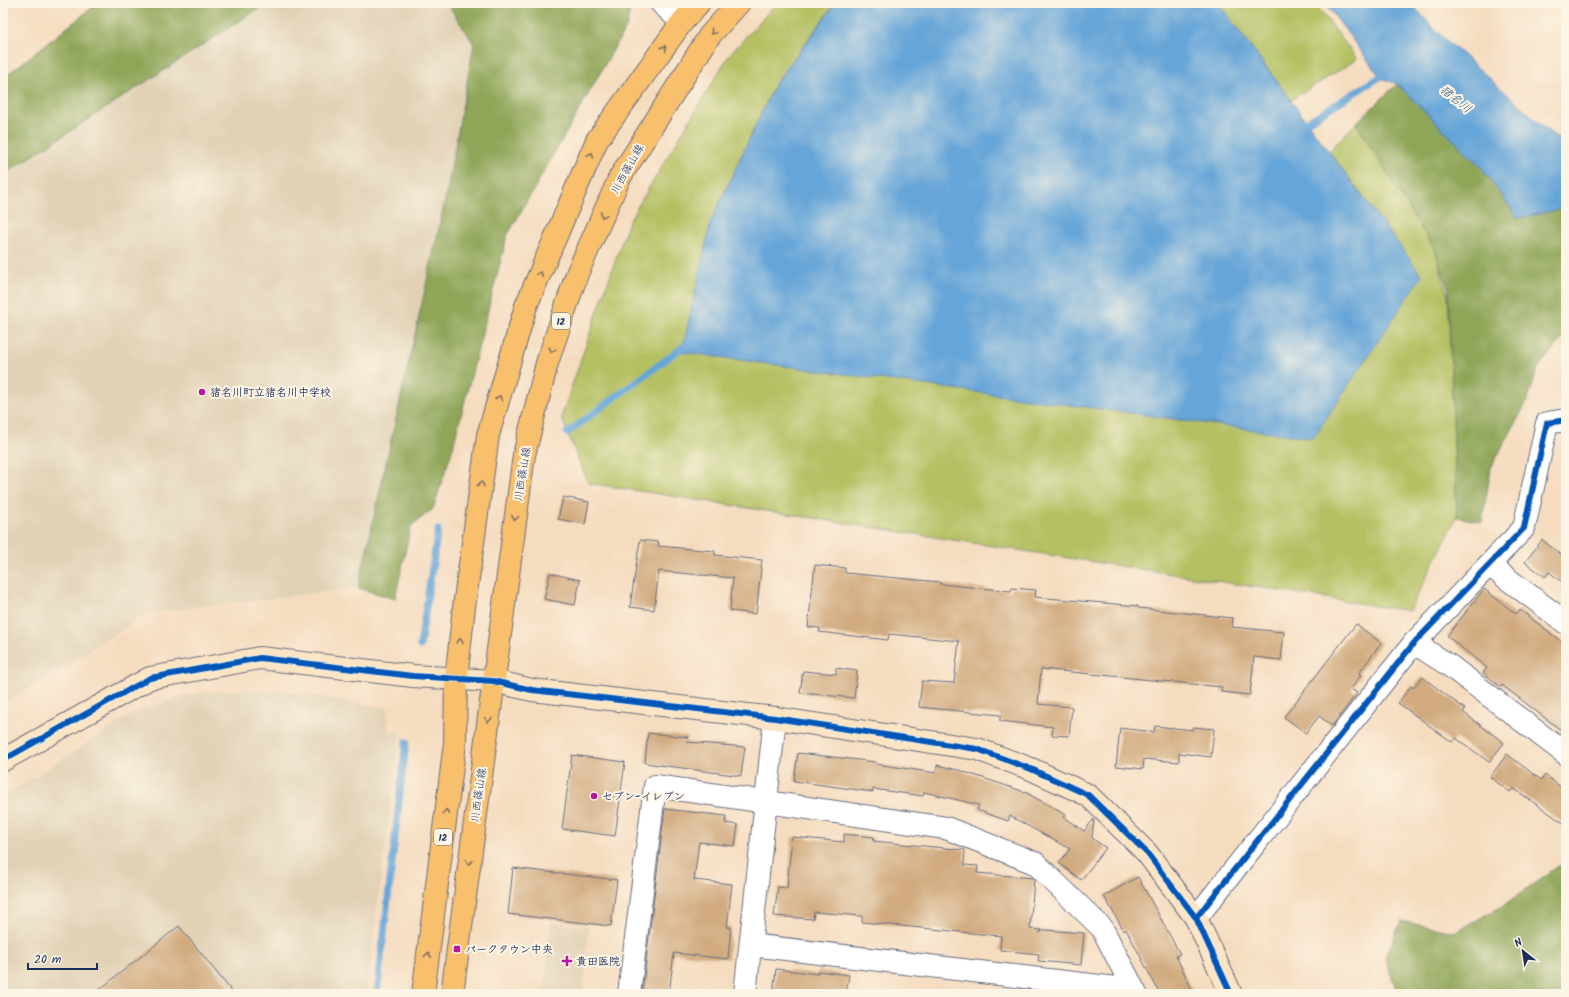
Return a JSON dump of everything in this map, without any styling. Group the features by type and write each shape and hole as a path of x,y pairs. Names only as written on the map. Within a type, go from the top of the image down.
{"main road":[{"name":"12","path":"423,994 455,743 456,680 465,600 488,435 526,306 598,140 682,22 699,3"},
{"name":"川西篠山線","path":"452,994 524,455 547,363 577,274 620,177 710,35 739,3"}],"street":[{"path":"661,3 682,22"},
{"path":"1196,918 1414,643 1524,528 1547,423 1566,420"},
{"path":"1489,565 1566,623"},
{"path":"1414,643 1450,666 1566,754"},
{"path":"3,760 150,678 260,658 456,680 493,681 532,690 775,718 977,749 1031,769 1088,795 1147,853 1196,918 1232,994"},
{"path":"745,994 775,718"},
{"path":"629,994 655,786 946,828 1036,863 1102,928 1135,992"},
{"path":"751,945 1135,992"}],"shaded area":[{"name":"猪名川町立猪名川中学校","path":"267,3 447,3 474,44 446,196 358,588 148,613 3,704 3,175"},
{"path":"247,690 290,692 388,708 388,731 400,732 366,994 3,994 3,797 137,711 195,693"},
{"name":"貴田医院","path":"551,922 589,927 583,994 544,994"}],"green space":[{"path":"98,3 267,3 3,175 3,78"},
{"path":"447,3 631,4 627,26 507,236 452,451 433,509 411,526 395,599 358,588 446,196 474,44"},
{"path":"777,3 835,3 775,84 711,221 682,352 1422,276 1329,151 1356,123 1435,250 1448,297 1457,517 1409,611 588,483 561,417 629,221 729,55"},
{"path":"1218,3 1315,3 1357,59 1291,100"},
{"path":"1397,84 1481,167 1518,218 1566,208 1566,334 1538,368 1527,402 1491,468 1482,522 1457,517 1448,288 1435,250 1356,123"},
{"path":"1566,863 1566,994 1398,994 1385,959 1401,921 1454,932 1501,907 1557,867"}],"water":[{"path":"836,3 1218,3 1422,276 1313,438 682,352 711,221 775,84"},
{"name":"猪名川","path":"1325,3 1411,3 1434,29 1553,135 1566,140 1566,208 1518,218 1481,167 1397,84 1381,78"}],"building":[{"path":"563,497 589,502 585,524 558,519"},
{"path":"640,540 659,542 658,546 715,551 715,555 762,560 756,614 730,611 733,578 659,571 654,610 630,607"},
{"path":"1542,540 1566,558 1566,585 1549,572 1545,577 1525,562"},
{"path":"815,565 845,568 845,573 940,582 940,584 1011,591 1012,588 1036,590 1035,597 1138,606 1138,608 1233,618 1232,627 1284,632 1281,660 1254,657 1250,695 1221,692 1222,687 1041,669 1038,704 1072,707 1069,736 1052,735 1053,727 1000,721 1000,715 919,707 922,681 954,683 959,641 889,634 888,640 819,632 820,628 808,627"},
{"path":"550,573 580,580 575,605 544,599"},
{"path":"1484,589 1516,614 1520,610 1566,645 1566,734 1502,685 1501,687 1483,673 1487,668 1447,636"},
{"path":"1356,624 1381,643 1359,673 1361,675 1351,689 1357,693 1332,726 1319,716 1306,733 1284,717"},
{"path":"836,668 857,671 854,698 800,693 803,671 836,674"},
{"path":"1422,677 1465,709 1463,712 1504,743 1489,762 1456,738 1452,742 1398,703 1411,686 1413,688"},
{"path":"1155,726 1193,730 1193,727 1214,729 1211,757 1179,753 1179,762 1144,759 1143,769 1116,766 1120,728 1154,732"},
{"path":"648,733 688,737 687,742 745,747 741,776 645,763"},
{"path":"798,753 876,762 876,764 936,773 937,765 962,771 1025,792 1066,815 1064,817 1084,831 1094,819 1092,838 1106,848 1081,880 1059,863 1070,849 1010,816 1008,821 977,810 979,805 924,792 923,796 873,789 873,792 794,781"},
{"path":"1507,754 1541,780 1545,775 1566,791 1566,825 1513,788 1510,792 1490,777"},
{"name":"セブン-イレブン","path":"572,755 625,762 615,836 562,829"},
{"path":"665,809 726,816 725,823 738,825 735,846 699,842 694,880 732,884 727,927 731,927 728,959 674,953 669,994 642,994"},
{"path":"844,834 874,837 873,841 965,850 964,865 978,866 977,873 1033,878 1030,929 1042,930 1039,933 1045,930 1084,933 1081,965 1038,961 1039,954 1000,950 1001,936 862,922 862,916 814,912 813,919 774,916 778,887 787,888 792,837 844,842"},
{"path":"513,868 617,880 611,926 508,914"},
{"path":"1138,877 1180,954 1176,956 1194,994 1160,994 1126,929 1124,931 1104,896"},
{"path":"179,926 234,994 94,994"},
{"path":"776,969 818,974 818,971 849,975 846,994 773,994"}],"waterway":[{"path":"1299,127 1388,72"},
{"path":"567,433 691,341"},
{"path":"420,646 438,530"},
{"path":"377,994 406,742"}],"cycle path":[{"path":"1196,918 1414,643 1524,528 1547,423 1566,420"},
{"path":"3,760 150,678 260,658 413,676 493,681 532,690 775,718 977,749 1031,769 1088,795 1147,853 1196,918 1231,994"}],"place":[{"name":"猪名川町立猪名川中学校","path":"202,392"},
{"name":"セブン-イレブン","path":"594,796"},
{"name":"パークタウン中央","path":"457,949"},
{"name":"貴田医院","path":"567,961"}]}
